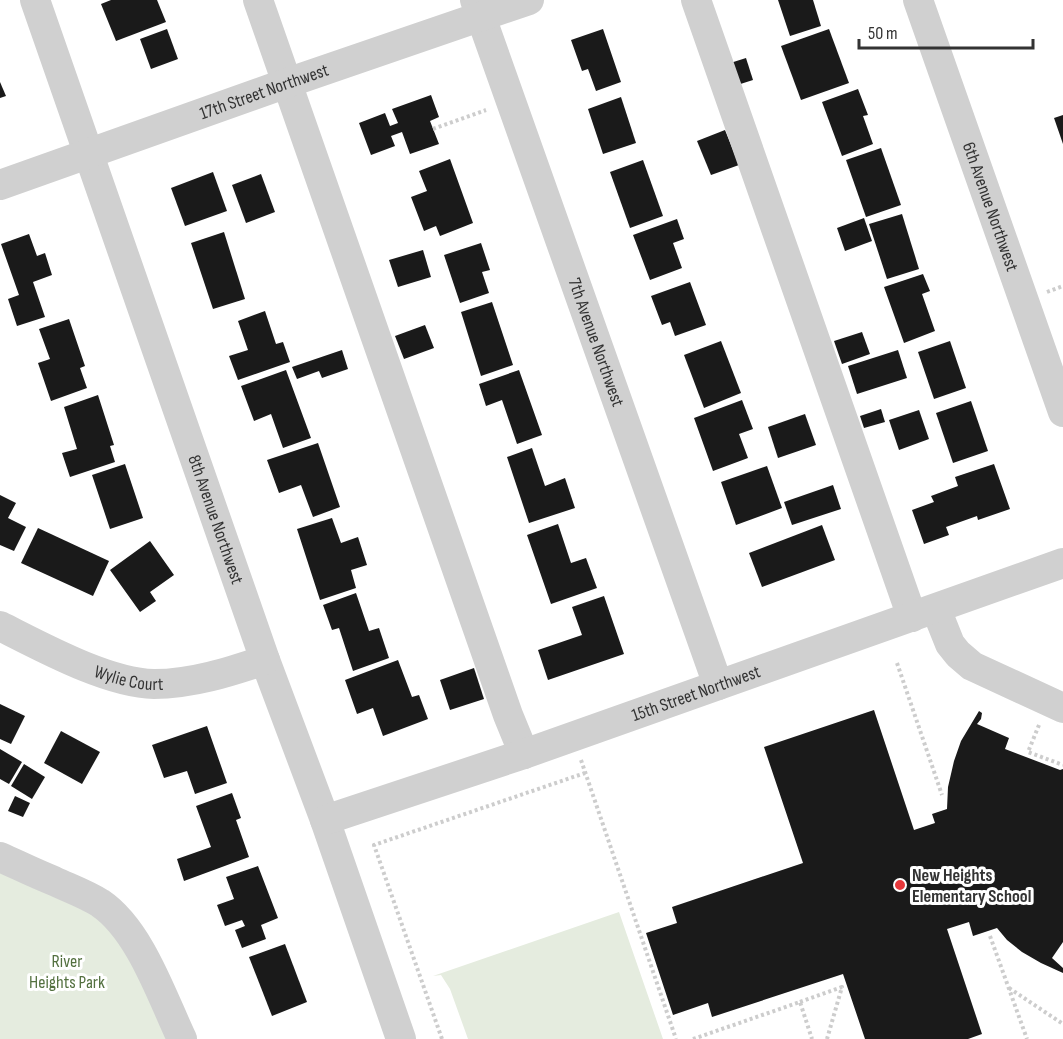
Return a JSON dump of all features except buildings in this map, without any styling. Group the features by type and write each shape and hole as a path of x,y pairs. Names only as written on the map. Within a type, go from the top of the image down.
{"street":[{"name":"8th Avenue Northwest","path":"35,0 265,660 325,819 393,1037"},
{"path":"258,0 508,715 524,754"},
{"name":"17th Street Northwest","path":"0,185 287,83 478,8 529,0"},
{"path":"696,0 924,613 958,654 972,666 1052,715"},
{"name":"6th Avenue Northwest","path":"918,0 1063,412"},
{"name":"7th Avenue Northwest","path":"478,8 718,685"},
{"name":"15th Street Northwest","path":"325,819 524,754 1063,562"},
{"name":"Wylie Court","path":"0,626 104,674 143,683 174,683 208,678 265,660"},
{"path":"0,857 100,903 116,917 130,934 147,963 182,1039"}],"path":[{"path":"433,129 511,101"},
{"path":"897,663 942,795"},
{"path":"1052,715 1028,752 1063,765"},
{"path":"580,757 676,1039"},
{"path":"442,1039 374,844 585,772"},
{"path":"990,936 1027,1039"},
{"path":"693,1039 842,987 827,1039"},
{"path":"1009,988 1063,1024"},
{"path":"800,1002 812,1039"}],"green space":[{"name":"River Heights Park","path":"0,861 117,927 181,1039 0,1039"},
{"path":"619,912 663,1039 468,1039 450,989 441,975 433,976"}],"place":[{"name":"New Heights Elementary School","path":"900,885"}]}
